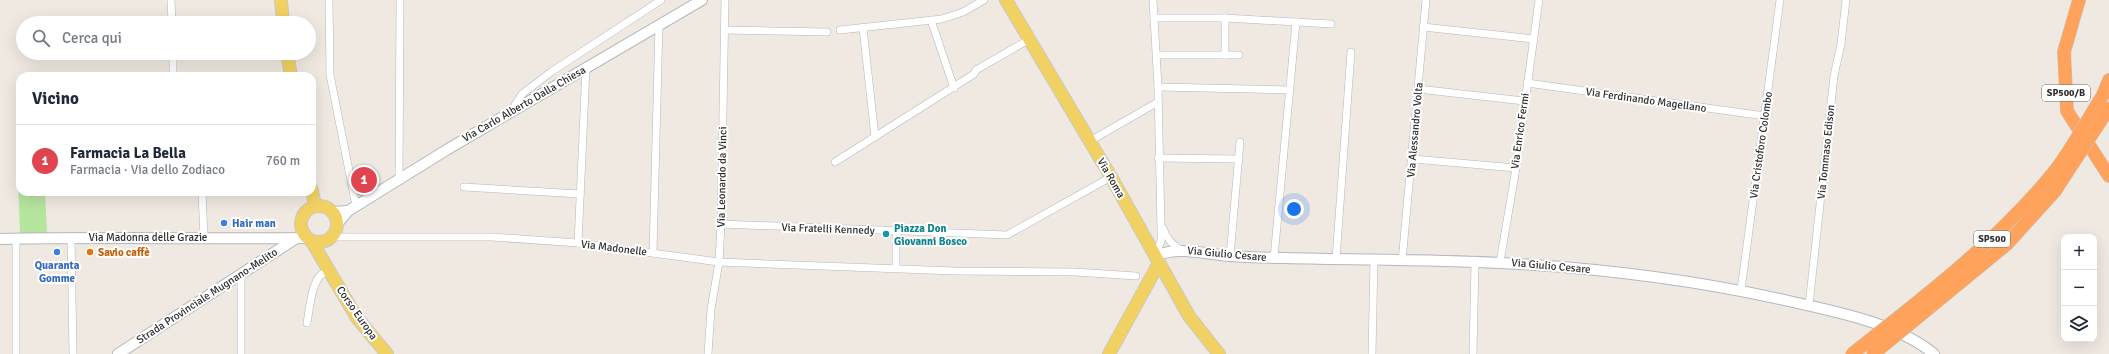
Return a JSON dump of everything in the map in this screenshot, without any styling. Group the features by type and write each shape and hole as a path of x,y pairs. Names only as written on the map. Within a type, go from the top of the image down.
{"highway":[{"name":"SP500/B","path":"2079,0 2064,52 2067,111 2109,176"},
{"name":"SP500","path":"1873,354 2007,244 2055,191 2107,103 2109,80"},
{"name":"SP500","path":"1852,354 1932,291 1995,237 2054,171 2107,103"}],"main road":[{"path":"281,0 282,16"},
{"name":"Via Roma","path":"1008,1 1111,177 1155,242 1157,260 1189,316 1219,354"},
{"path":"288,60 290,72"},
{"path":"328,271 327,257 337,224 320,202 310,208 302,217 300,223 304,237 324,242 332,237"},
{"name":"Corso Europa","path":"304,237 358,318 387,354"},
{"path":"1109,354 1157,260"}],"street":[{"path":"171,0 172,16"},
{"path":"329,0 330,76 352,208"},
{"path":"399,180 400,0"},
{"path":"514,112 515,105 522,94 551,72 661,0"},
{"name":"Via Carlo Alberto Dalla Chiesa","path":"337,224 352,208 448,149 514,112 702,0"},
{"name":"Via Leonardo da Vinci","path":"708,354 711,308 719,262 721,224 725,0"},
{"path":"840,30 931,20 953,16 984,0"},
{"path":"1153,0 1157,55 1158,158 1161,223 1167,238 1181,250"},
{"name":"Via Alessandro Volta","path":"1402,261 1413,159 1426,0"},
{"name":"Via Enrico Fermi","path":"1500,262 1516,168 1526,84 1539,0"},
{"name":"Via Cristoforo Colombo","path":"1741,290 1780,0"},
{"name":"Via Tommaso Edison","path":"1809,305 1834,76 1842,44 1846,0"},
{"path":"1154,18 1225,18 1331,24"},
{"path":"1225,18 1225,55"},
{"path":"931,20 954,88"},
{"path":"1274,258 1296,22"},
{"path":"653,253 659,25"},
{"path":"1423,27 1534,39"},
{"path":"863,28 875,137"},
{"path":"725,30 827,32"},
{"path":"835,162 954,88 974,74 976,70 1030,39"},
{"path":"1336,260 1351,52"},
{"path":"1157,55 1239,55"},
{"path":"173,60 173,72"},
{"path":"578,244 586,68"},
{"name":"Via Ferdinando Magellano","path":"1526,84 1765,116"},
{"path":"1158,87 1289,90"},
{"path":"1418,90 1524,101"},
{"path":"1090,141 1158,102"},
{"path":"1230,256 1240,142"},
{"path":"1158,158 1239,159"},
{"path":"1413,159 1516,168"},
{"name":"Via Fratelli Kennedy","path":"721,224 1010,234 1111,177"},
{"path":"464,187 580,194"},
{"path":"202,196 204,237"},
{"name":"Via Carlo Alberto Dalla Chiesa","path":"320,202 352,208"},
{"path":"1155,242 1161,223"},
{"path":"896,231 896,268"},
{"name":"Via Madonelle","path":"332,237 492,236 578,244 719,262 793,266 1075,272 1136,276"},
{"name":"Via Madonna delle Grazie","path":"0,239 204,237 271,239 304,237"},
{"name":"Strada Provinciale Mugnano-Melito","path":"118,354 241,275 304,237"},
{"path":"71,238 73,354"},
{"path":"16,239 16,354"},
{"name":"Via Giulio Cesare","path":"1157,260 1164,252 1181,250 1230,256 1274,258 1500,262 1657,276 1741,290 1871,321 1913,341 1934,354"},
{"path":"1372,354 1374,260"},
{"path":"1473,354 1475,262"},
{"path":"307,323 316,282 319,276 328,271"},
{"path":"241,275 241,354"}],"green space":[{"path":"19,196 45,196 47,233 20,233"}],"place":[{"name":"Farmacia La Bella","path":"364,180"},
{"name":"Hair man","path":"224,223"},
{"name":"Piazza Don Giovanni Bosco","path":"886,234"},
{"name":"Quaranta Gomme","path":"57,252"},
{"name":"Savio caffè","path":"90,252"}]}
